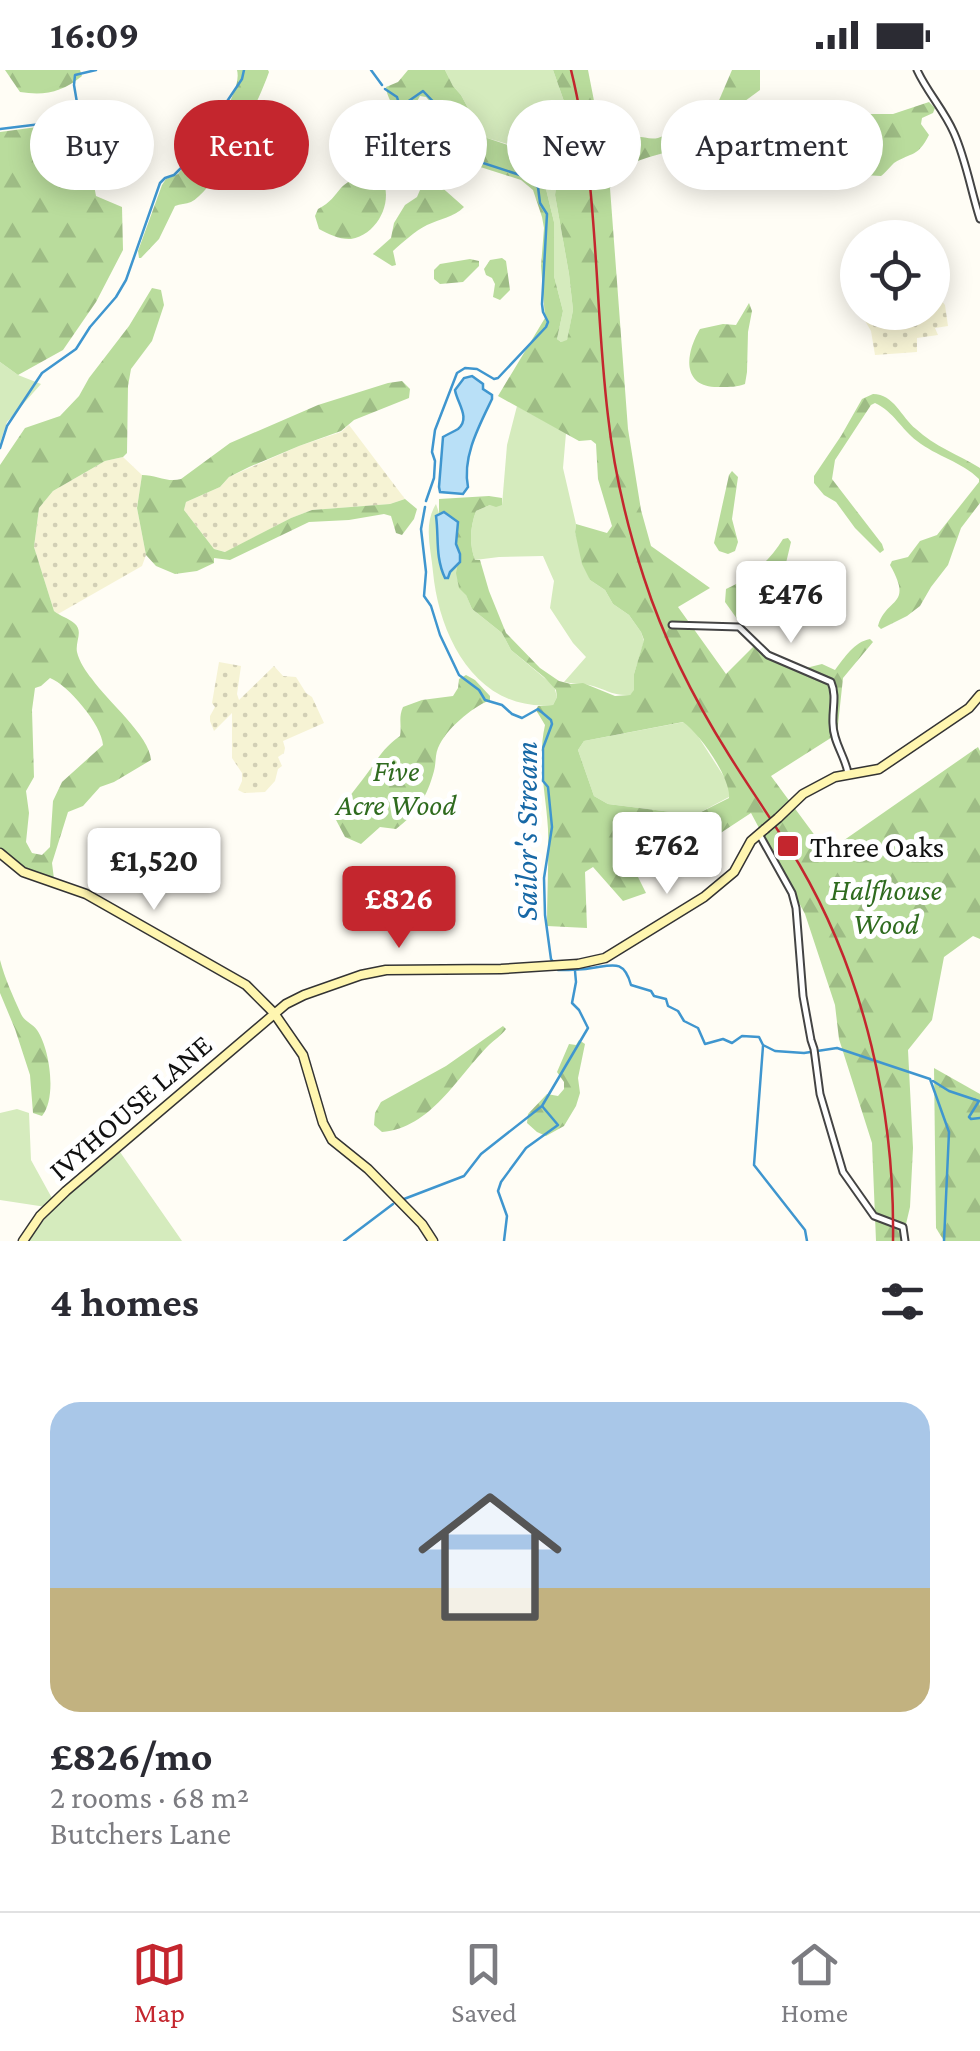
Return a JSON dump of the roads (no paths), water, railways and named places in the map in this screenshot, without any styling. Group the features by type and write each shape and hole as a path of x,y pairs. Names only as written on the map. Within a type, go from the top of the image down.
{"street":[{"path":"916,70 956,137 980,219"},
{"path":"672,625 739,627 768,655 831,682 835,696 833,729 848,775"},
{"name":"IVYHOUSE LANE","path":"23,1241 55,1201 274,1013 304,995 386,970 470,971 578,964 604,958 704,897 734,872 751,842 803,794 835,777 878,769 969,708 980,696"},
{"path":"762,831 796,908 803,996 820,1094 843,1172 874,1216 903,1226 905,1241"},
{"path":"0,854 23,872 86,894 246,985 274,1013 304,1056 322,1122 332,1140 381,1183 422,1224 433,1241"}],"water":[{"path":"472,376 483,384 492,399 467,464 468,487 463,494 440,492 443,437 458,429 463,420 455,390 464,378"},
{"path":"444,512 458,522 456,544 460,554 460,562 448,578 442,570 436,516"}],"waterway":[{"path":"0,129 59,119 81,126 75,75 96,70"},
{"path":"0,448 7,426 42,373 76,349 116,297 126,280 160,183 185,164 242,79 244,70"},
{"name":"Sailor's Stream","path":"371,70 382,85"},
{"name":"Sailor's Stream","path":"385,89 397,97 400,107 423,91 449,118 458,140 477,161 520,175 538,187 540,203 547,214 542,304 546,327 498,378 477,369 465,368 457,373 435,430 434,478 426,501"},
{"name":"Sailor's Stream","path":"425,507 421,529 426,572 424,596 459,675 479,690 485,700 502,705 512,714 522,718 538,709 551,720 543,748 543,781 548,787 552,827 544,878 545,915 554,963"},
{"path":"558,970 621,967 631,985 666,999 684,1021 698,1028 705,1044 723,1039 732,1043 742,1036 759,1037 763,1045 775,1051 804,1053 837,1048 930,1079 949,1132 944,1241"},
{"path":"404,1199 464,1176 481,1154 542,1106 588,1028 572,1003 575,971"},
{"path":"763,1046 754,1165 805,1230 807,1241"},
{"path":"933,1081 979,1101 969,1117 980,1118"},
{"path":"504,1241 507,1216 498,1191 501,1182 526,1148 558,1125 542,1106"},
{"path":"344,1241 393,1204"}],"railway":[{"path":"571,70 587,156 611,437 632,538 661,624 692,692 799,864 842,952 882,1094 893,1241"}],"place":[{"name":"Three Oaks","path":"788,846"}],"park label":[{"name":"Five Acre Wood","path":"396,787"},
{"name":"Halfhouse Wood","path":"886,906"}]}
